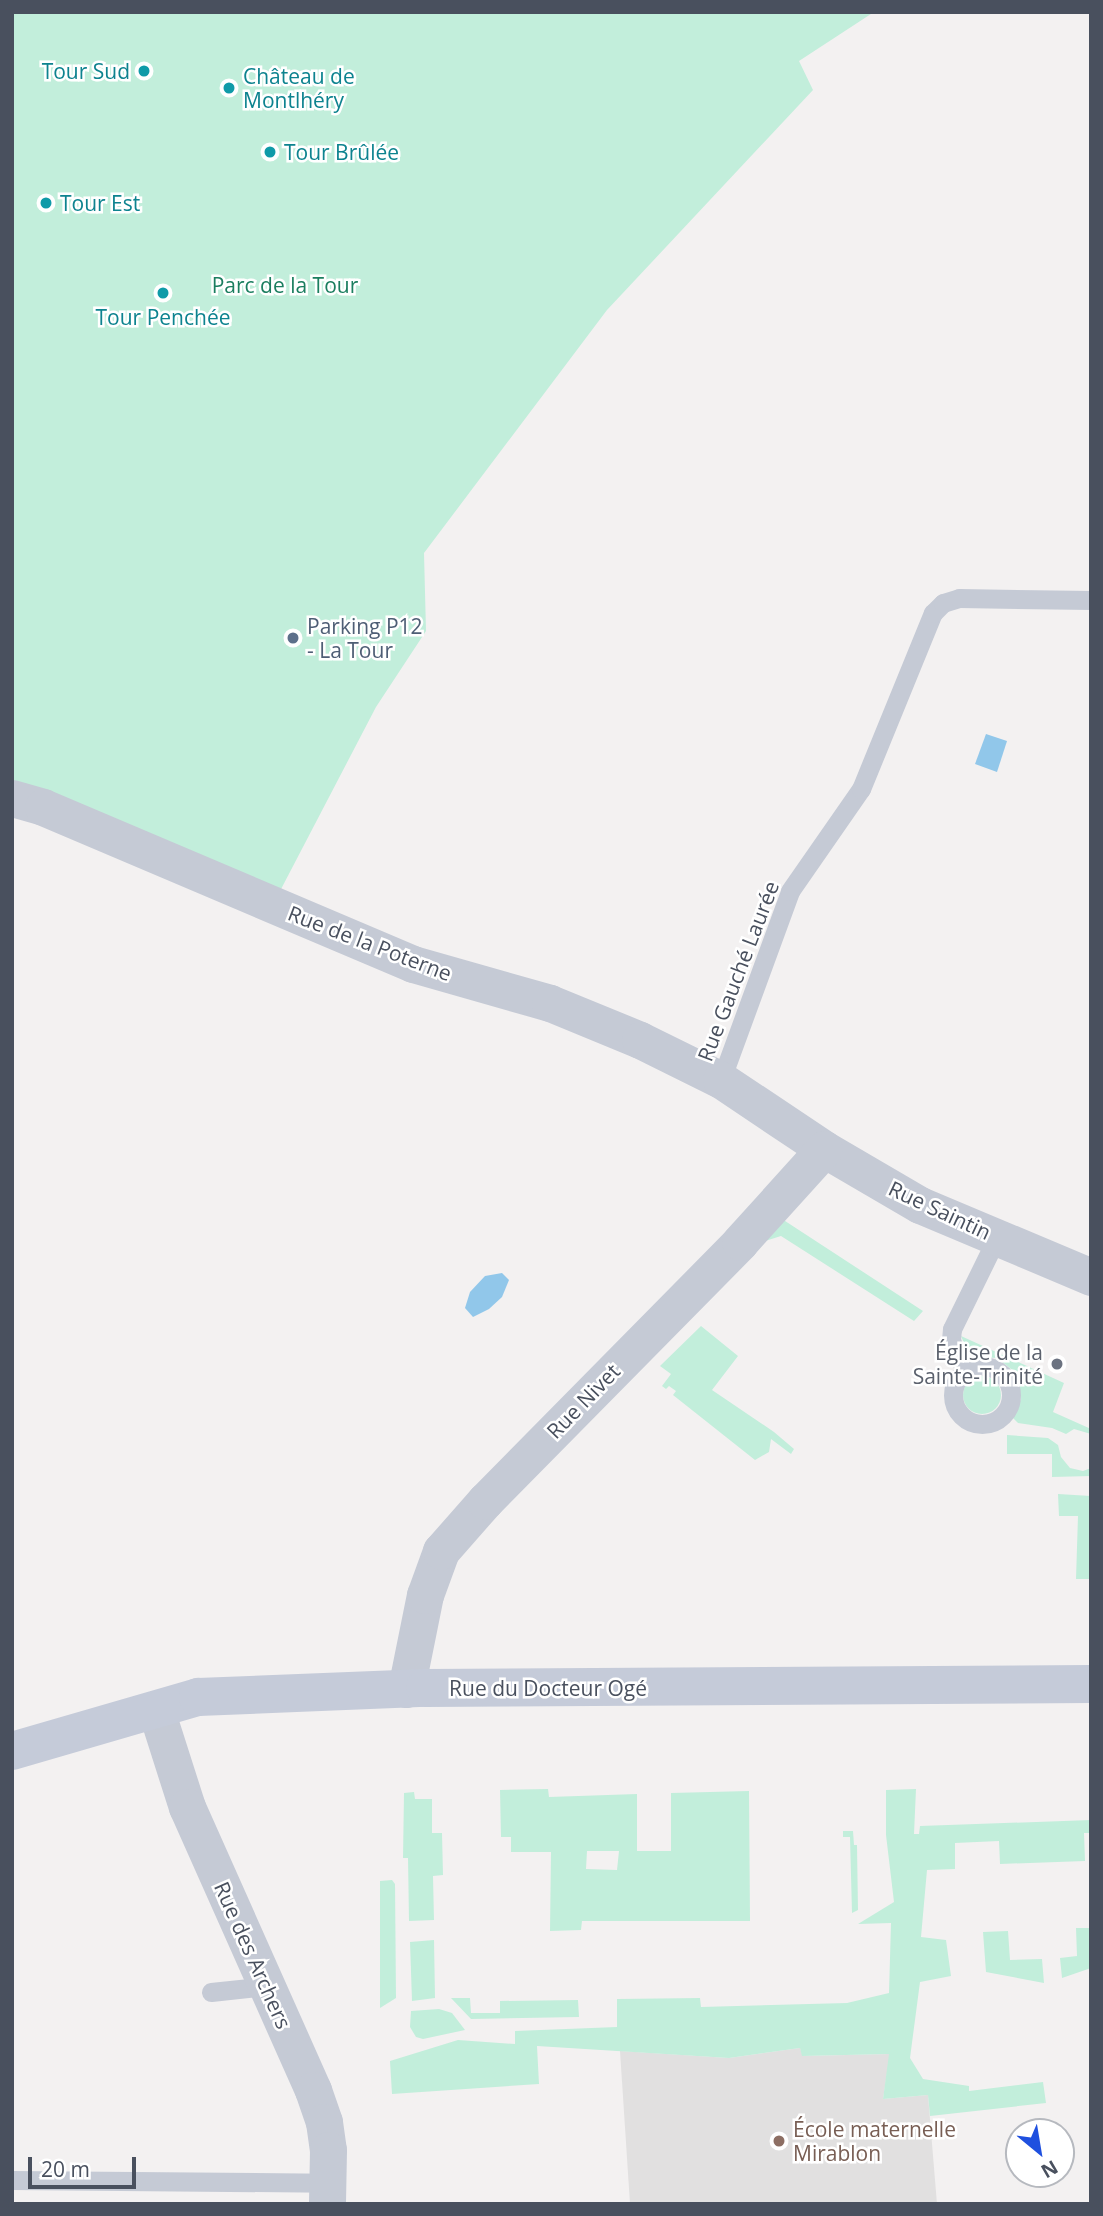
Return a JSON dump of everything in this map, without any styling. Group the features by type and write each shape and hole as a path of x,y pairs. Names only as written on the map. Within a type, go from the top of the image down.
{"main road":[{"name":"Rue du Docteur Ogé","path":"12,1751 198,1697 406,1689 1091,1684"}],"street":[{"name":"Rue de la Poterne","path":"13,798 44,807 413,964 550,1003 640,1040 721,1080 810,1140"},
{"name":"Rue Saintin","path":"810,1140 920,1205 1091,1277"},
{"name":"Rue Nivet","path":"406,1689 425,1595 441,1551 485,1501 740,1242 810,1140"},
{"name":"Rue des Archers","path":"156,1710 187,1807 308,2077 324,2122 327,2194"}],"lane":[{"name":"Rue Gauché Laurée","path":"721,1080 790,891 861,789 933,613 943,603 959,598 1091,600"},
{"path":"966,1370 955,1352 951,1340 952,1329 997,1237"},
{"path":"211,1992 267,1986"},
{"path":"12,2180 327,2194"}],"shaded area":[{"name":"École maternelle Mirablon","path":"800,2048 803,2056 890,2054 883,2099 928,2095 937,2204 630,2204 620,2051 729,2058"}],"green space":[{"name":"Parc de la Tour","path":"12,12 874,12 799,61 813,90 607,310 424,553 426,631 376,707 279,893 12,788"},
{"path":"782,1219 923,1311 914,1321 781,1236 759,1243"},
{"path":"701,1326 738,1356 712,1390 774,1432 794,1449 791,1454 771,1439 769,1452 755,1460 673,1395 676,1391 669,1386 666,1389 662,1386 671,1374 660,1366"},
{"path":"961,1336 1064,1383 1053,1412 1091,1429 1091,1434 1074,1429 1066,1434 1052,1428 1018,1423 1013,1418 1021,1399 1015,1372 997,1358 980,1357 964,1343"},
{"path":"982,1376 996,1381 1001,1395 996,1409 982,1414 968,1409 963,1395 968,1381"},
{"path":"1007,1435 1048,1438 1058,1445 1061,1457 1070,1468 1083,1471 1091,1468 1091,1476 1052,1477 1052,1454 1007,1454"},
{"path":"1058,1494 1091,1496 1091,1579 1076,1579 1078,1516 1059,1516"},
{"path":"548,1789 549,1797 637,1794 637,1851 671,1851 671,1793 749,1791 750,1921 582,1921 581,1930 550,1931 551,1852 511,1852 511,1837 501,1837 500,1790","holes":["587,1851 619,1851 617,1870 586,1869"]},
{"path":"916,1789 914,1834 919,1834 920,1826 1091,1820 1091,1833 1084,1833 1085,1861 1000,1864 999,1841 955,1843 955,1869 927,1870 921,1937 946,1940 951,1976 920,1982 910,2058 923,2079 969,2086 969,2091 1043,2082 1046,2103 930,2116 928,2095 883,2099 889,2054 802,2056 800,2048 729,2058 537,2046 539,2084 392,2094 390,2061 458,2040 515,2044 515,2031 617,2027 617,1999 700,1998 701,2007 847,2003 889,1993 891,1923 858,1924 894,1902 886,1835 886,1790"},
{"path":"414,1792 415,1799 432,1799 432,1833 442,1833 443,1875 433,1876 434,1920 409,1921 408,1858 403,1858 404,1793"},
{"path":"843,1831 853,1831 854,1845 857,1845 858,1910 852,1913 850,1837 843,1837"},
{"path":"392,1880 395,1884 396,1998 380,2008 380,1881"},
{"path":"1076,1928 1091,1928 1091,1968 1062,1978 1060,1958 1077,1956"},
{"path":"1008,1931 1010,1960 1042,1959 1044,1983 986,1972 983,1932"},
{"path":"434,1940 435,1998 412,2001 410,1942"},
{"path":"451,1998 470,1998 471,2013 500,2013 500,2001 578,2000 579,2017 471,2019"},
{"path":"439,2009 452,2013 465,2030 423,2039 416,2037 410,2027 411,2011"}],"water":[{"path":"986,734 1007,741 997,772 975,764"},
{"path":"502,1273 509,1280 502,1297 489,1309 473,1317 465,1308 470,1292 485,1276"}],"place":[{"name":"Tour Sud","path":"144,71"},
{"name":"Château de Montlhéry","path":"229,88"},
{"name":"Tour Brûlée","path":"270,152"},
{"name":"Tour Est","path":"46,203"},
{"name":"Tour Penchée","path":"163,293"},
{"name":"Parking P12 - La Tour","path":"293,638"},
{"name":"Église de la Sainte-Trinité","path":"1057,1364"},
{"name":"École maternelle Mirablon","path":"779,2141"}]}
